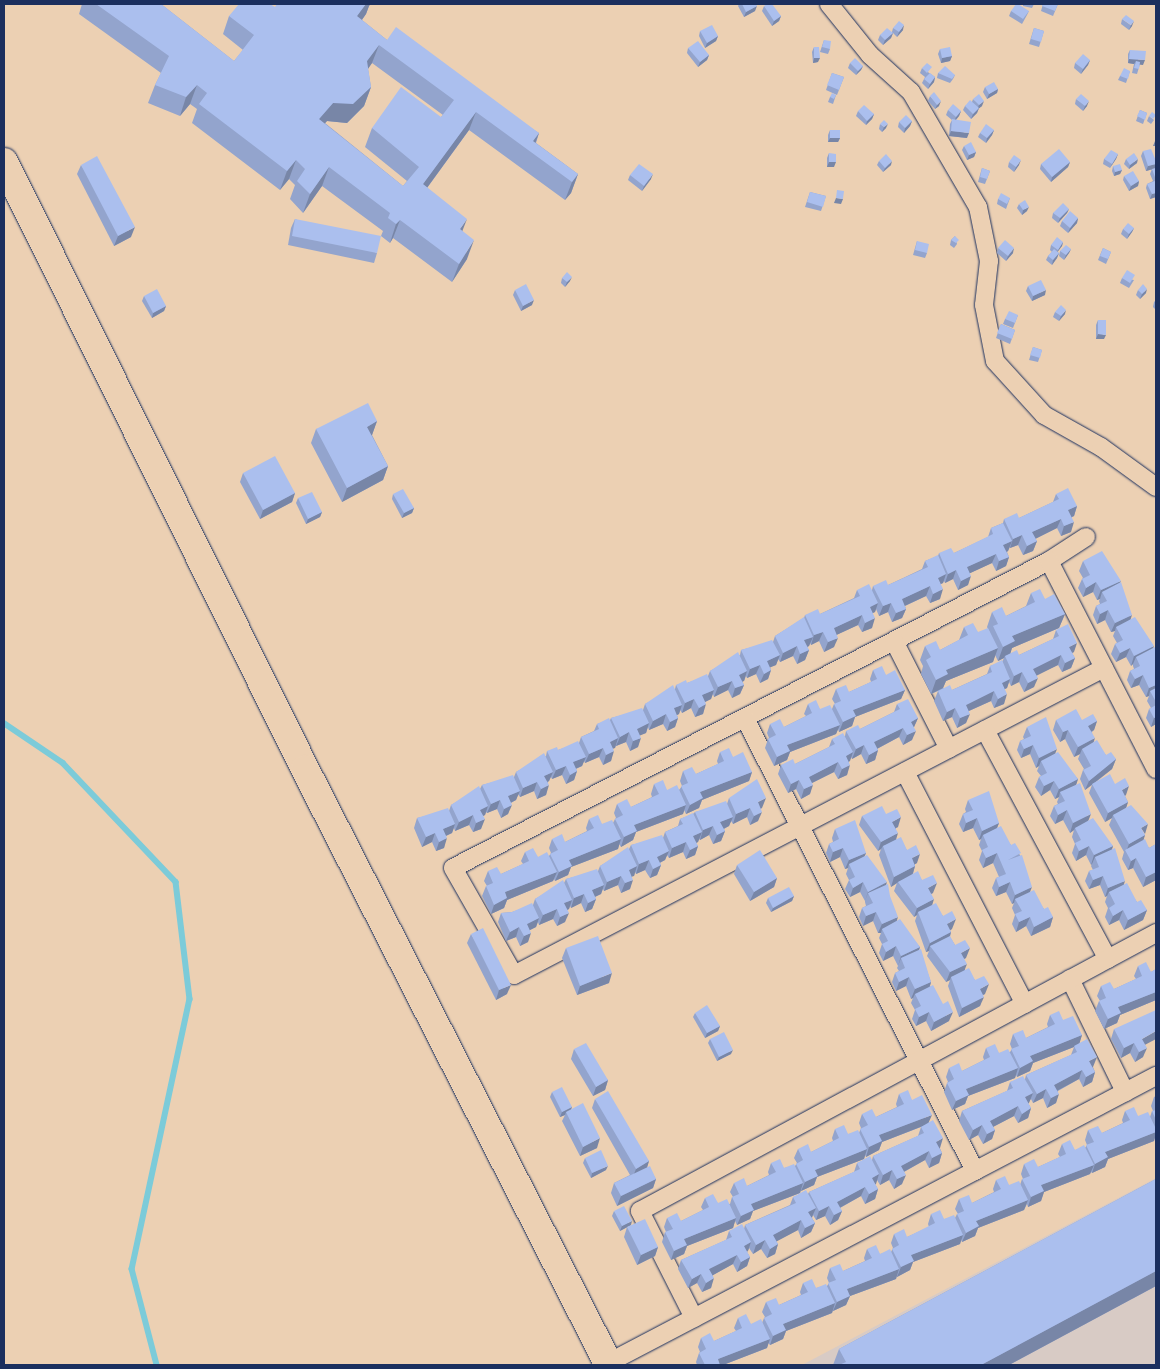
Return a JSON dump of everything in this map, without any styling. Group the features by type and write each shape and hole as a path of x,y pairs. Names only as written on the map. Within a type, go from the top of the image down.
{"highway":[{"path":"4,162 305,769 609,1364"}],"street":[{"path":"829,4 870,55 911,92 978,208 989,260 984,305 995,361 1044,415 1101,446 1156,487"},
{"path":"1086,537 1049,561 454,868 514,975 1104,668"},
{"path":"1049,561 1156,769"},
{"path":"894,641 949,749"},
{"path":"745,718 975,1171"},
{"path":"985,730 1108,959"},
{"path":"906,772 1025,1004"},
{"path":"694,1318 640,1211 1156,933"},
{"path":"1070,979 1125,1092"},
{"path":"609,1364 1156,1076"}],"shaded area":[{"path":"1156,1178 1156,1365 802,1365"}],"building":[{"path":"96,4 161,4 234,61 254,35 229,16 239,4 270,4 275,7 277,4 366,4 357,16 387,40 396,27 539,133 533,141 578,174 572,182 476,112 423,184 467,219 460,229 474,240 459,264 400,220 396,224 388,218 390,213 329,167 310,194 297,181 305,169 296,160 287,171 199,104 207,93 197,85 186,97 155,85 169,56","holes":["379,45 454,100 441,117 401,87 372,128 419,167 403,186 319,119 333,103 353,104 371,87 367,61"]},
{"path":"742,4 756,4 757,6 746,12"},
{"path":"772,4 781,16 774,21 764,6"},
{"path":"1016,4 1029,11 1023,19 1011,11"},
{"path":"1043,4 1058,4 1055,11 1042,6"},
{"path":"1126,15 1134,21 1131,25 1122,19"},
{"path":"899,21 904,25 899,32 893,28"},
{"path":"712,25 718,36 707,43 700,31"},
{"path":"887,28 893,33 885,40 880,35"},
{"path":"1034,28 1044,31 1041,42 1031,39"},
{"path":"824,40 831,41 830,49 822,47"},
{"path":"698,41 709,55 700,62 688,48"},
{"path":"814,47 819,47 820,58 814,58"},
{"path":"950,47 952,56 942,58 940,49"},
{"path":"1130,50 1146,51 1145,60 1129,59"},
{"path":"1083,54 1090,60 1083,69 1075,63"},
{"path":"855,58 863,66 858,71 850,63"},
{"path":"1136,61 1140,62 1139,69 1134,68"},
{"path":"927,63 932,67 927,73 922,68"},
{"path":"945,66 955,75 952,79 938,73"},
{"path":"1124,68 1130,71 1128,79 1120,76"},
{"path":"832,73 844,77 839,90 827,85"},
{"path":"930,73 935,77 930,84 924,79"},
{"path":"994,82 998,89 989,94 985,87"},
{"path":"934,92 941,101 937,105 930,96"},
{"path":"832,93 836,95 834,99 830,97"},
{"path":"979,94 984,101 979,105 973,99"},
{"path":"1081,94 1089,101 1085,106 1076,99"},
{"path":"970,100 979,108 973,114 965,106"},
{"path":"953,104 961,111 956,117 948,110"},
{"path":"864,105 874,114 867,121 858,111"},
{"path":"1140,110 1147,113 1145,120 1137,116"},
{"path":"1152,112 1156,115 1153,119 1149,116"},
{"path":"906,115 912,121 905,128 899,122"},
{"path":"952,119 971,122 969,133 951,131"},
{"path":"884,120 888,124 884,127 880,124"},
{"path":"986,124 994,130 987,138 980,133"},
{"path":"830,130 840,130 840,138 830,138"},
{"path":"971,142 976,152 969,155 964,146"},
{"path":"1059,149 1070,162 1052,177 1041,164"},
{"path":"1151,149 1156,164 1148,166 1143,151"},
{"path":"1111,150 1118,154 1112,164 1104,159"},
{"path":"829,153 836,154 836,162 829,162"},
{"path":"1134,153 1138,159 1130,165 1126,159"},
{"path":"886,154 892,161 885,168 879,161"},
{"path":"1014,155 1021,160 1016,167 1009,162"},
{"path":"97,156 135,227 118,236 81,165"},
{"path":"639,164 653,174 644,186 630,175"},
{"path":"1120,164 1122,170 1115,172 1113,166"},
{"path":"982,168 990,171 987,179 980,177"},
{"path":"1156,168 1156,180 1152,169"},
{"path":"1133,171 1139,181 1131,186 1124,176"},
{"path":"1155,181 1156,193 1152,194 1147,184"},
{"path":"837,190 844,191 843,199 836,198"},
{"path":"810,192 826,196 823,207 807,202"},
{"path":"1001,193 1010,198 1007,204 998,199"},
{"path":"1025,200 1029,207 1023,210 1019,204"},
{"path":"1063,203 1069,209 1060,218 1053,213"},
{"path":"1070,211 1078,218 1070,228 1062,221"},
{"path":"295,219 381,236 377,253 292,236"},
{"path":"1128,223 1134,228 1129,234 1123,229"},
{"path":"955,236 959,240 956,243 951,240"},
{"path":"1057,237 1063,242 1058,250 1051,245"},
{"path":"1005,240 1014,248 1008,256 998,248"},
{"path":"917,241 929,244 927,253 915,250"},
{"path":"1066,245 1071,249 1066,255 1060,251"},
{"path":"1103,248 1111,252 1108,259 1100,256"},
{"path":"1054,249 1059,253 1053,260 1048,256"},
{"path":"1127,270 1135,275 1130,283 1122,278"},
{"path":"567,272 572,277 567,282 562,278"},
{"path":"1041,280 1046,290 1033,296 1028,286"},
{"path":"526,284 534,300 523,306 515,290"},
{"path":"1143,284 1147,289 1142,294 1138,290"},
{"path":"157,289 166,306 153,313 144,296"},
{"path":"1061,305 1066,310 1061,316 1055,312"},
{"path":"1009,311 1018,315 1015,323 1005,319"},
{"path":"1098,320 1106,320 1106,335 1098,334"},
{"path":"1001,324 1015,330 1012,339 997,333"},
{"path":"1033,347 1042,350 1040,358 1030,355"},
{"path":"368,403 377,421 367,427 388,466 347,488 316,429"},
{"path":"275,456 295,493 263,510 243,473"},
{"path":"1068,488 1077,506 1068,510 1074,522 1064,526 1061,519 1032,532 1037,541 1027,546 1022,535 1013,539 1004,519 1017,513 1019,518 1059,499 1056,494"},
{"path":"403,489 414,508 404,513 393,494"},
{"path":"312,492 322,512 308,519 298,498"},
{"path":"1003,523 1012,541 1003,545 1009,557 999,561 996,554 967,567 971,576 961,581 956,570 948,574 939,553 951,548 954,553 993,534 991,528"},
{"path":"1102,551 1121,581 1101,590 1096,582 1086,588 1082,579 1090,575 1083,561"},
{"path":"938,555 946,574 938,578 943,589 933,594 930,586 902,599 906,609 896,613 891,603 883,606 873,586 886,580 888,585 928,567 925,561"},
{"path":"1121,582 1132,615 1115,623 1108,610 1100,614 1096,606 1107,601 1102,592"},
{"path":"869,584 878,603 870,607 875,618 865,623 862,615 834,628 838,638 828,642 823,632 814,635 805,615 818,609 820,614 860,596 857,590"},
{"path":"1040,589 1045,599 1054,594 1065,614 1012,636 1015,641 1003,647 993,626 998,624 992,612 1002,607 1006,616 1035,602 1031,593"},
{"path":"804,617 813,637 804,640 809,650 800,654 797,646 783,653 775,636"},
{"path":"1135,617 1154,646 1134,656 1130,648 1120,653 1115,644 1123,640 1116,627"},
{"path":"973,623 978,632 988,628 998,648 946,670 948,674 936,680 926,660 931,657 925,646 936,641 940,650 968,635 964,627"},
{"path":"1068,624 1077,643 1069,647 1075,658 1065,663 1061,655 1033,669 1038,678 1028,683 1022,672 1014,676 1005,656 1017,650 1019,655 1059,636 1056,630"},
{"path":"772,640 780,655 767,661 771,670 764,674 760,665 750,669 741,650"},
{"path":"1155,647 1156,685 1149,688 1143,675 1135,679 1130,671 1140,666 1136,657"},
{"path":"738,652 747,671 739,675 744,685 735,688 732,681 718,687 710,671"},
{"path":"1002,660 1010,679 1002,683 1007,694 998,699 994,691 966,705 970,714 960,718 955,708 947,712 938,691 950,685 952,690 992,672 990,666"},
{"path":"882,666 886,675 895,670 905,690 853,710 856,716 843,722 834,704 841,701 836,689 846,685 849,692 877,679 873,670"},
{"path":"707,674 714,690 702,695 706,704 699,708 694,699 685,703 676,685 686,680 687,683"},
{"path":"673,685 682,705 674,708 678,718 670,722 666,714 653,721 645,704"},
{"path":"1156,688 1156,702 1150,691"},
{"path":"908,699 918,718 911,722 916,731 907,735 903,728 874,742 878,750 869,755 864,745 856,749 846,731 858,725 860,729 900,709 897,704"},
{"path":"816,700 820,709 830,705 840,725 787,745 790,751 777,757 768,739 776,735 770,724 780,719 784,727 812,713 808,704"},
{"path":"1156,705 1156,717 1154,718 1149,709"},
{"path":"642,708 649,723 637,729 641,738 633,741 629,732 620,737 611,718"},
{"path":"1076,709 1082,720 1093,714 1097,721 1088,726 1095,738 1078,747 1068,730 1063,732 1056,720"},
{"path":"1046,717 1057,749 1039,758 1033,745 1024,749 1020,741 1031,736 1027,727"},
{"path":"609,718 618,738 610,742 614,751 606,755 603,748 589,754 581,737 599,729 597,724"},
{"path":"843,733 853,752 846,756 850,765 842,769 838,762 809,777 813,785 804,789 799,780 791,784 781,765 793,759 795,764 835,744 832,739"},
{"path":"1097,740 1106,755 1111,752 1116,759 1089,781 1083,770 1091,766 1082,749"},
{"path":"578,741 586,757 573,762 577,771 570,775 566,766 556,770 547,751 557,747 558,750"},
{"path":"729,748 733,757 743,752 752,772 700,792 703,798 690,805 681,786 688,783 683,771 692,767 696,774 724,761 720,752"},
{"path":"1058,752 1078,779 1059,789 1054,781 1044,786 1039,777 1047,773 1041,761"},
{"path":"544,753 553,772 544,776 549,785 541,789 537,782 523,788 516,772"},
{"path":"1110,774 1115,784 1125,778 1129,786 1122,790 1128,802 1108,813 1092,784"},
{"path":"513,775 520,791 508,796 512,805 504,809 500,800 491,804 482,785"},
{"path":"757,779 766,798 758,802 762,812 754,816 750,808 736,814 729,798"},
{"path":"663,780 667,790 677,785 686,805 634,825 637,831 624,837 615,819 623,815 617,804 627,799 631,807 659,794 654,784"},
{"path":"1080,783 1091,814 1073,823 1067,810 1058,815 1054,806 1065,801 1060,792"},
{"path":"479,786 488,806 480,810 485,819 476,823 473,815 459,822 451,805"},
{"path":"989,791 999,823 982,831 977,818 966,823 963,814 973,810 968,800"},
{"path":"726,801 733,817 720,822 725,831 717,835 713,826 703,830 695,812"},
{"path":"1131,805 1148,824 1141,828 1145,835 1129,844 1113,815"},
{"path":"882,806 886,814 897,809 901,817 892,822 898,833 881,842 862,816"},
{"path":"448,808 455,824 443,829 447,838 439,842 435,833 426,837 417,818"},
{"path":"693,813 702,832 693,836 698,846 690,850 686,842 672,848 665,832 683,824 680,819"},
{"path":"598,815 602,824 612,820 621,839 569,860 572,866 559,872 550,854 558,850 552,839 562,834 565,842 594,828 589,819"},
{"path":"1093,818 1113,846 1094,855 1089,846 1079,851 1075,843 1081,840 1075,828"},
{"path":"855,820 866,853 849,860 843,848 833,852 829,844 839,839 835,829"},
{"path":"1001,826 1011,845 1015,843 1021,853 1008,860 1022,855 1032,887 1015,895 1010,882 999,887 996,878 1006,874 997,853 986,858 982,850 988,847 983,835"},
{"path":"662,835 669,851 657,857 661,865 653,869 649,860 639,864 631,845"},
{"path":"901,837 907,850 916,845 920,854 912,858 915,866 894,877 883,846"},
{"path":"1145,839 1149,848 1156,844 1156,872 1146,877 1136,858 1131,861 1125,850"},
{"path":"628,847 637,866 629,870 633,880 625,883 621,876 607,882 600,866"},
{"path":"533,848 538,857 547,852 557,872 505,892 507,898 494,905 486,886 493,883 488,871 497,867 501,874 529,861 525,852"},
{"path":"1115,848 1125,881 1108,888 1103,876 1093,880 1089,871 1099,867 1095,857"},
{"path":"760,850 777,878 754,892 737,865"},
{"path":"867,855 887,882 868,892 863,882 853,888 849,880 855,877 849,864"},
{"path":"597,869 604,885 592,890 596,899 588,903 584,894 574,898 566,879"},
{"path":"918,871 922,880 933,875 937,883 928,888 934,899 917,908 898,882"},
{"path":"563,880 572,900 564,903 569,913 560,917 557,909 543,915 535,899"},
{"path":"1127,883 1137,902 1141,900 1147,910 1128,920 1123,910 1113,916 1109,908 1115,904 1109,892"},
{"path":"888,884 890,896 898,917 882,924 876,912 866,916 862,908 873,903 868,893"},
{"path":"789,887 794,896 773,908 768,898"},
{"path":"1034,890 1044,909 1048,907 1053,917 1034,927 1030,917 1019,922 1015,914 1022,911 1015,899"},
{"path":"532,903 539,918 527,924 531,933 524,936 519,927 510,932 501,913 512,912"},
{"path":"936,903 943,916 952,911 956,919 947,924 951,932 930,943 918,912"},
{"path":"900,919 920,947 901,956 896,946 886,952 882,944 888,941 882,929"},
{"path":"483,928 511,985 499,990 471,934"},
{"path":"598,936 612,973 580,986 566,948"},
{"path":"950,936 955,945 965,940 970,948 961,953 967,964 950,972 930,946"},
{"path":"921,949 931,982 915,989 909,977 899,982 895,973 905,968 901,958"},
{"path":"1146,962 1151,972 1156,969 1156,992 1118,1007 1121,1013 1108,1019 1099,1001 1106,998 1101,986 1110,982 1114,989 1142,976 1138,966"},
{"path":"969,968 975,980 984,976 989,984 980,989 984,997 962,1008 951,977"},
{"path":"933,985 943,1004 948,1001 953,1012 934,1022 929,1012 919,1017 915,1009 921,1006 915,994"},
{"path":"707,1005 720,1026 707,1033 695,1013"},
{"path":"1156,1010 1156,1031 1142,1039 1147,1048 1139,1052 1134,1043 1124,1048 1114,1029"},
{"path":"1059,1011 1063,1020 1073,1016 1082,1035 1030,1056 1033,1061 1020,1068 1011,1049 1019,1046 1013,1034 1023,1030 1026,1038 1055,1024 1050,1015"},
{"path":"724,1032 733,1050 719,1057 710,1039"},
{"path":"1087,1039 1097,1057 1089,1061 1095,1072 1086,1077 1082,1070 1054,1085 1059,1094 1051,1098 1046,1089 1037,1094 1026,1075 1077,1052 1074,1046"},
{"path":"586,1043 608,1080 596,1087 574,1049"},
{"path":"995,1044 999,1053 1008,1049 1018,1068 966,1089 969,1095 956,1101 947,1083 954,1079 949,1068 959,1063 962,1071 990,1057 986,1048"},
{"path":"1023,1076 1033,1093 1025,1097 1031,1108 1022,1114 1018,1106 990,1121 995,1130 987,1134 982,1125 973,1130 962,1111 1013,1088 1010,1082"},
{"path":"562,1087 572,1107 562,1112 552,1092"},
{"path":"908,1090 912,1100 922,1095 932,1115 879,1135 882,1141 869,1147 860,1129 868,1125 862,1114 872,1109 876,1117 904,1104 899,1094"},
{"path":"608,1091 649,1161 636,1169 595,1099"},
{"path":"583,1103 600,1138 583,1147 566,1112"},
{"path":"1134,1107 1138,1116 1148,1112 1156,1132 1105,1152 1108,1157 1095,1164 1086,1145 1094,1142 1088,1130 1098,1126 1102,1133 1130,1120 1125,1111"},
{"path":"1156,1110 1156,1120 1152,1111"},
{"path":"933,1120 943,1138 936,1142 942,1153 932,1158 929,1151 901,1166 906,1175 897,1179 892,1170 883,1175 873,1156 924,1133 921,1127"},
{"path":"844,1125 848,1134 858,1130 867,1149 815,1170 818,1176 805,1182 796,1164 803,1160 798,1149 808,1144 811,1152 839,1138 835,1129"},
{"path":"1070,1140 1075,1150 1084,1145 1094,1165 1041,1185 1044,1191 1031,1197 1022,1179 1030,1176 1024,1164 1034,1159 1038,1167 1066,1154 1062,1144"},
{"path":"601,1150 608,1166 592,1173 585,1158"},
{"path":"870,1156 879,1174 872,1178 878,1189 869,1194 865,1187 837,1202 842,1211 834,1215 829,1206 819,1211 809,1192 860,1169 857,1163"},
{"path":"780,1159 784,1168 794,1164 803,1183 751,1204 754,1210 741,1216 732,1197 739,1194 734,1183 744,1178 747,1186 776,1172 771,1163"},
{"path":"650,1166 656,1179 621,1196 614,1183"},
{"path":"1005,1176 1009,1185 1019,1181 1028,1200 976,1221 979,1226 966,1233 957,1214 964,1211 959,1199 969,1195 972,1203 1001,1189 996,1180"},
{"path":"1156,1179 1156,1271 981,1365 839,1365 846,1362 839,1349"},
{"path":"806,1190 816,1208 808,1212 815,1223 805,1228 801,1220 773,1235 778,1244 770,1249 765,1240 756,1245 745,1225 796,1203 793,1197"},
{"path":"713,1194 718,1203 727,1199 736,1218 684,1239 687,1245 674,1251 665,1232 673,1229 667,1218 677,1213 681,1221 709,1207 705,1198"},
{"path":"624,1206 632,1221 622,1226 614,1211"},
{"path":"940,1210 944,1219 954,1215 963,1235 911,1255 914,1261 901,1267 892,1249 899,1245 894,1234 904,1229 907,1237 935,1223 931,1214"},
{"path":"645,1219 658,1247 641,1255 627,1227"},
{"path":"742,1224 751,1242 744,1246 750,1257 741,1262 737,1255 709,1269 714,1278 706,1283 701,1274 692,1279 681,1260 732,1237 729,1231"},
{"path":"876,1245 880,1254 890,1249 899,1269 847,1289 850,1296 837,1302 828,1283 836,1280 830,1268 840,1264 843,1271 872,1258 867,1249"},
{"path":"812,1279 816,1288 826,1284 835,1303 783,1324 786,1330 773,1336 764,1318 772,1314 766,1302 776,1298 779,1305 808,1292 803,1283"},
{"path":"746,1314 751,1324 761,1319 770,1339 718,1359 720,1365 705,1365 699,1353 706,1349 701,1338 710,1333 714,1341 742,1328 738,1318"}],"waterway":[{"path":"4,723 63,763 176,882 190,999 132,1269 157,1365"}]}
